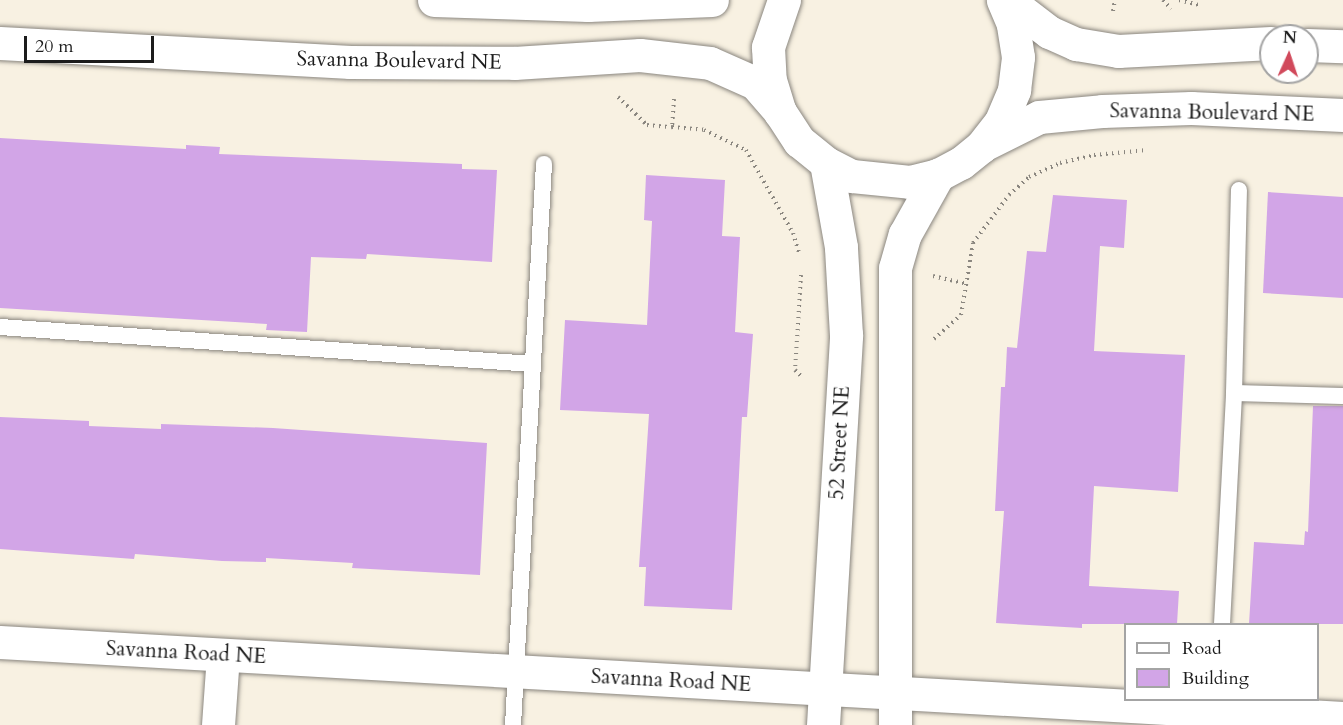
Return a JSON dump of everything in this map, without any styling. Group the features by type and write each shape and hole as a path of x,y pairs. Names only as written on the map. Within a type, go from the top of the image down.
{"street":[{"path":"434,0 588,6 712,0"},
{"path":"783,0 768,47 770,80 780,112 799,141 826,163 852,176 880,182 910,182 938,175 981,147 1001,121 1014,90 1018,57 1013,24 1003,0"},
{"path":"1007,0 1049,32 1076,44 1118,51 1259,44"},
{"name":"Savanna Boulevard NE","path":"0,43 350,62 514,63 640,55 710,63 755,83 780,112"},
{"path":"1319,45 1343,46"},
{"name":"Savanna Boulevard NE","path":"981,147 1039,117 1070,113 1191,108 1343,115"},
{"name":"52 Street NE","path":"823,725 846,335 841,247 826,163"},
{"path":"896,710 896,268 904,234 938,175"},
{"name":"Savanna Road NE","path":"0,642 825,690 896,710 1218,712 1343,718"},
{"path":"218,725 223,656"}],"lane":[{"path":"513,725 544,164"},
{"path":"1222,623 1234,393 1239,190"},
{"path":"0,327 533,364"},
{"path":"1234,393 1343,396"}],"path":[{"path":"672,127 675,92"},
{"path":"647,125 704,130 746,150 793,233 801,258"},
{"path":"961,315 964,284 974,243 985,223 1029,177 1060,163 1094,155 1145,152"},
{"path":"795,370 801,270"},
{"path":"927,275 964,284"}],"building":[{"path":"0,138 186,149 186,145 220,147 219,154 462,164 462,169 497,170 492,262 367,254 366,259 311,257 307,332 266,330 267,324 0,308"},
{"path":"646,175 725,180 722,236 740,237 735,332 753,334 747,417 742,417 732,610 644,606 646,567 639,567 649,414 560,410 565,320 647,325 652,221 644,220"},
{"path":"1268,192 1343,197 1343,298 1263,293"},
{"path":"1053,195 1127,200 1124,248 1100,246 1094,351 1185,355 1178,492 1094,486 1089,586 1179,591 1177,623 1082,624 1082,628 996,623 1004,511 995,511 1001,387 1005,387 1007,347 1017,348 1027,251 1046,252"},
{"path":"1313,406 1343,406 1343,624 1249,623 1254,542 1304,545 1305,531 1308,532"},
{"path":"0,417 89,421 89,426 161,429 161,424 273,428 487,443 480,575 352,568 353,563 266,558 266,562 222,561 135,554 134,559 0,549"}]}
